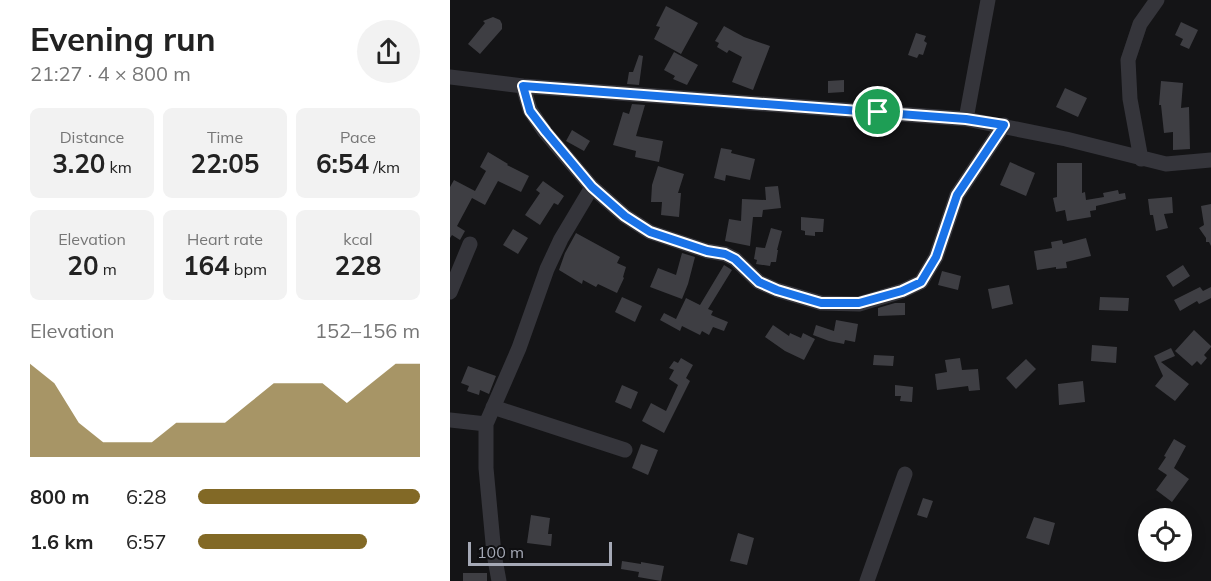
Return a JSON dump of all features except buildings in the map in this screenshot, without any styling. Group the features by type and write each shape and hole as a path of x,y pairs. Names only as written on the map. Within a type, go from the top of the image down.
{"street":[{"path":"966,119 988,0"},
{"path":"1141,159 1130,99 1128,60 1140,24 1156,0"},
{"path":"450,77 523,86 966,119 1004,125 1166,164 1211,160"},
{"path":"523,86 530,111 546,132 592,187 625,216 650,232 707,251 725,254 735,259 759,282 777,290 821,303 859,303 902,291 921,282 936,257 957,195 1004,125"},
{"path":"499,581 494,554 486,468 486,424 519,348 547,269 561,239 592,187"},
{"path":"450,292 470,244"},
{"path":"493,407 625,450"},
{"path":"450,420 486,424"},
{"path":"867,581 905,474"}],"route":[{"path":"523,86 612,93 878,112 966,119 1004,125 957,195 936,257 921,282 902,291 859,303 821,303 777,290 759,282 735,259 725,254 707,251 650,232 625,216 592,187 546,132 530,111 523,86"}]}
